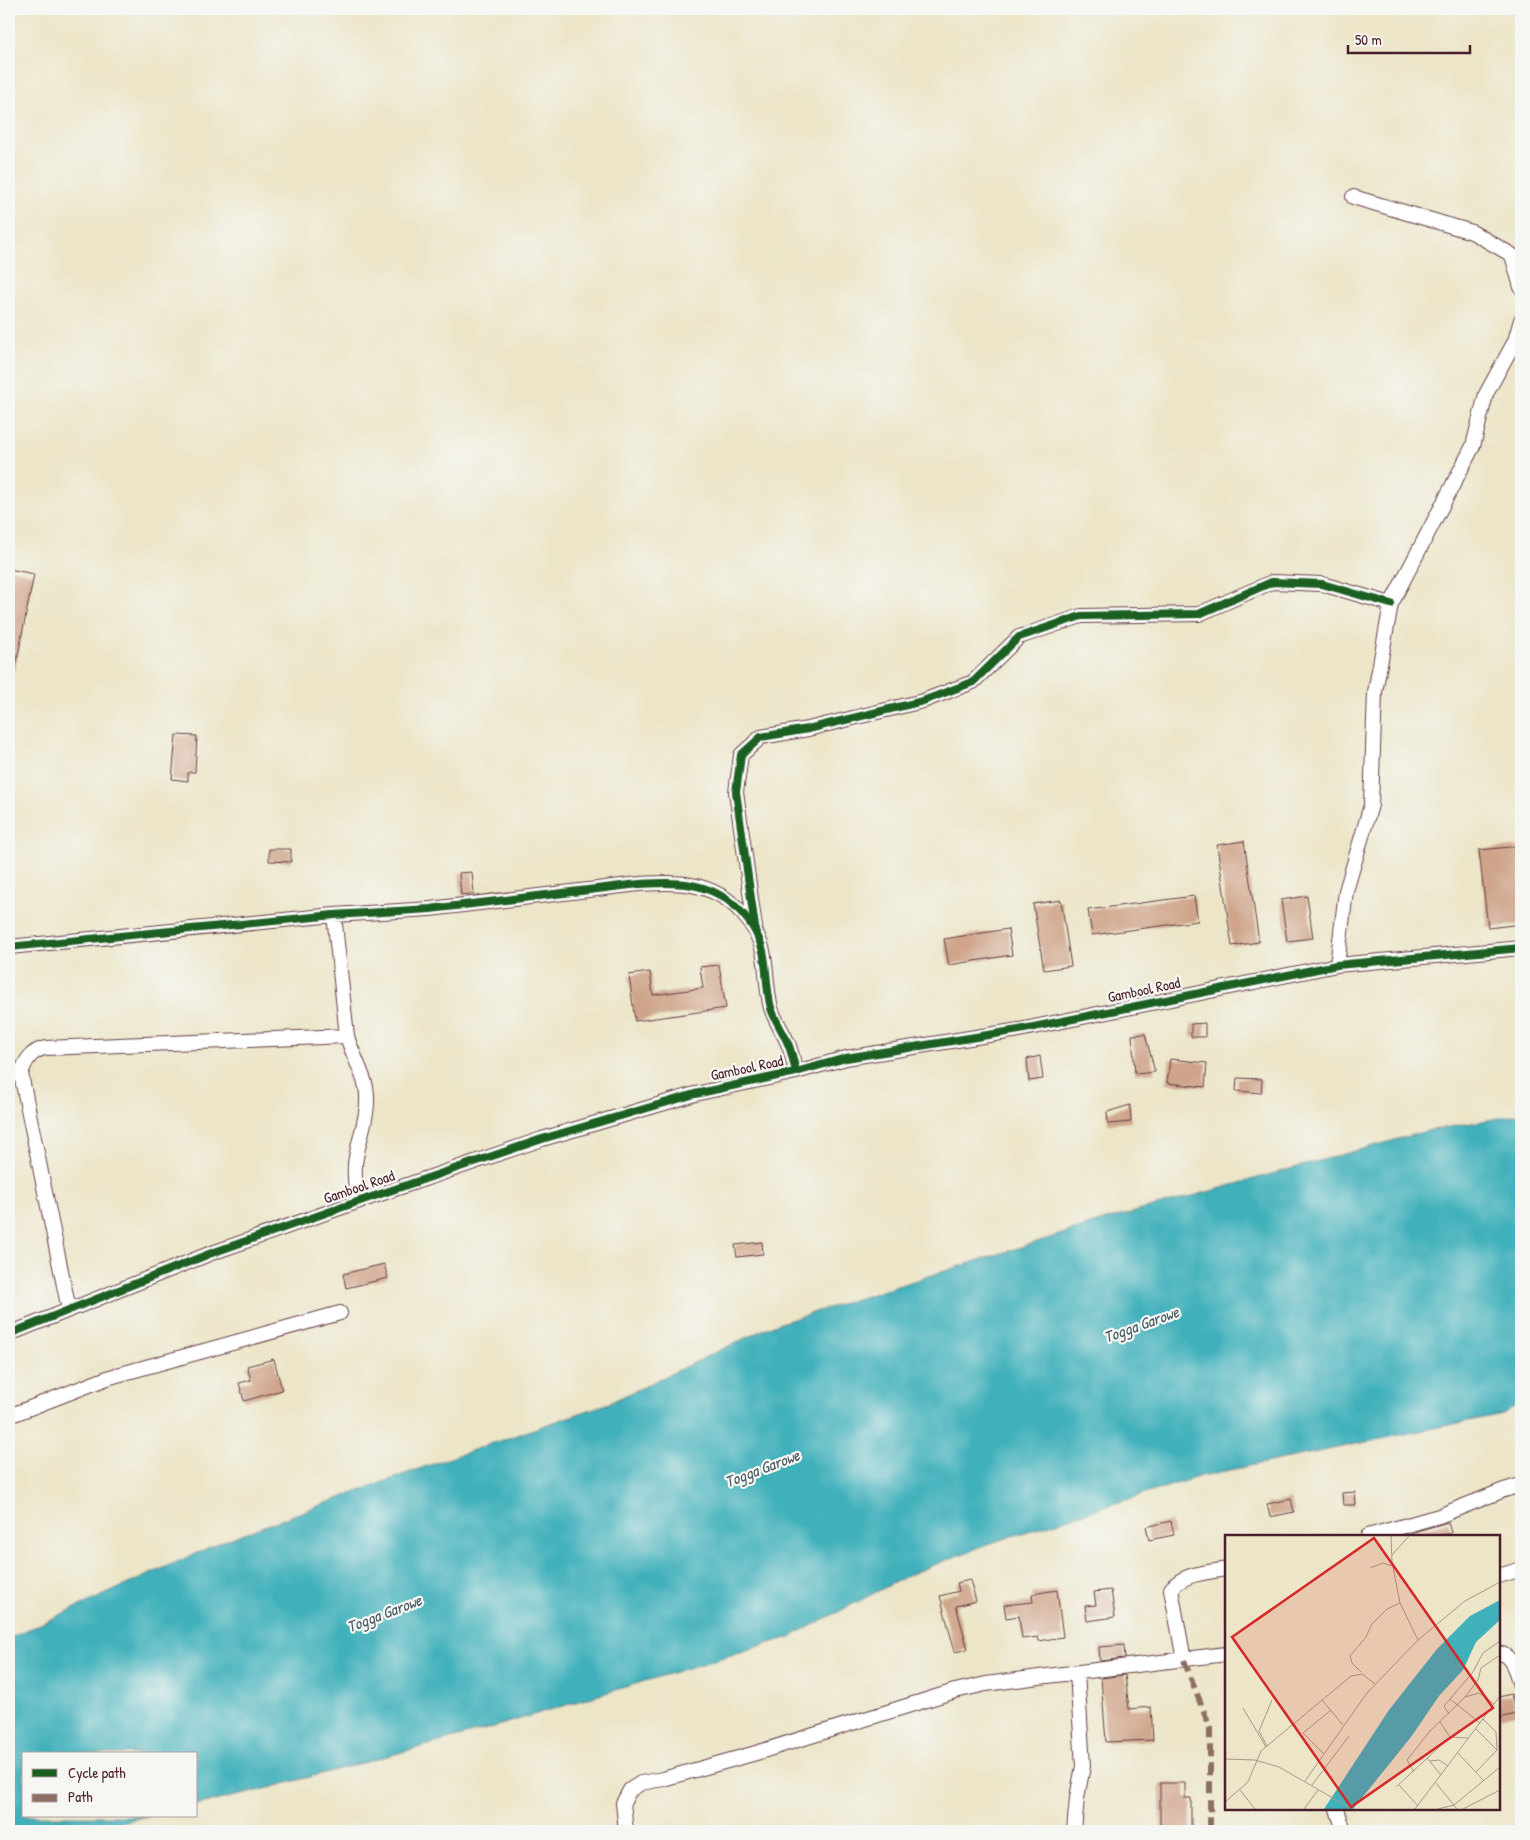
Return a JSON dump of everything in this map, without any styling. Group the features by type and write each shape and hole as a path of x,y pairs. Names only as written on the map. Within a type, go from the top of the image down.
{"street":[{"path":"1353,197 1472,232 1512,255 1521,287"},
{"path":"1337,965 1346,891 1371,805 1375,692 1391,604 1473,446 1486,394 1515,341 1521,320"},
{"path":"796,1072 789,1046 771,1007 762,950 755,927 736,792 741,755 761,737 808,729 923,701 940,695 973,682 1019,637 1081,616 1199,614 1272,582 1322,584 1391,604"},
{"path":"9,946 334,915 430,909 662,882 706,888 722,895 734,904 755,927"},
{"path":"334,915 347,1036 366,1088 364,1123 355,1164 357,1202"},
{"name":"Gambool Road","path":"9,1334 209,1254 357,1202 542,1139 694,1094 796,1072 846,1058 1019,1030 1337,965 1521,948"},
{"path":"69,1310 21,1074 24,1064 29,1057 37,1050 45,1048 347,1036"},
{"path":"9,1416 110,1377 340,1313"},
{"path":"1372,1535 1438,1516 1521,1485"},
{"path":"1184,1660 1171,1589 1176,1582 1184,1577 1225,1569"},
{"path":"1500,1576 1521,1570"},
{"path":"1500,1653 1505,1654 1512,1663 1521,1689"},
{"path":"626,1831 624,1803 630,1790 641,1783 663,1779 756,1753 955,1691 995,1683 1225,1654"},
{"path":"1074,1831 1077,1798 1083,1766 1077,1674"},
{"path":"1337,1810 1344,1831"}],"water":[{"name":"Togga Garowe","path":"1521,1114 1521,1402 1503,1414 1201,1476 988,1544 913,1573 790,1637 484,1730 254,1792 198,1805 198,1752 22,1752 22,1818 139,1818 83,1831 9,1831 9,1638 223,1541 424,1467 609,1403 771,1326 1106,1220 1427,1131"}],"building":[{"path":"9,569 34,574 15,670 9,669"},
{"path":"176,735 197,736 195,772 188,772 188,781 172,779"},
{"path":"1244,841 1259,942 1232,946 1217,845"},
{"path":"1521,846 1521,924 1488,928 1479,850"},
{"path":"269,849 291,849 291,862 269,861"},
{"path":"472,872 474,894 461,895 459,873"},
{"path":"1194,896 1198,921 1092,935 1088,910"},
{"path":"1307,896 1313,938 1287,941 1281,900"},
{"path":"1061,900 1071,966 1044,970 1033,904"},
{"path":"1008,929 1012,955 949,965 944,939"},
{"path":"719,965 726,1008 635,1021 629,975 650,972 653,995 703,988 700,967"},
{"path":"1205,1023 1205,1037 1191,1037 1191,1024"},
{"path":"1145,1034 1155,1072 1135,1074 1132,1035"},
{"path":"1040,1056 1043,1079 1029,1081 1027,1059"},
{"path":"1170,1059 1207,1063 1205,1087 1167,1083"},
{"path":"1237,1078 1262,1079 1261,1093 1236,1091"},
{"path":"1130,1105 1131,1122 1108,1124 1107,1112"},
{"path":"762,1242 763,1254 737,1257 735,1245"},
{"path":"384,1264 388,1278 346,1288 343,1274"},
{"path":"274,1359 282,1390 244,1401 239,1383 251,1380 247,1366"},
{"path":"1355,1492 1356,1505 1343,1505 1342,1493"},
{"path":"1291,1499 1294,1512 1270,1517 1267,1504"},
{"path":"1171,1521 1174,1535 1149,1540 1146,1527"},
{"path":"1448,1522 1451,1533 1441,1535 1403,1535"},
{"path":"970,1580 976,1601 956,1606 968,1649 955,1652 940,1596 959,1591 957,1583"},
{"path":"1057,1590 1063,1637 1039,1641 1038,1637 1022,1639 1019,1616 1006,1618 1004,1605 1033,1602 1032,1594"},
{"path":"1111,1590 1115,1617 1087,1621 1085,1606 1096,1605 1094,1592"},
{"path":"1124,1645 1125,1658 1100,1661 1099,1647"},
{"path":"1125,1675 1129,1709 1151,1707 1153,1740 1106,1742 1101,1678"},
{"path":"1511,1694 1516,1714 1500,1718 1500,1697"},
{"path":"1160,1783 1185,1783 1185,1798 1191,1798 1191,1831 1160,1831"}],"marked path":[{"path":"1184,1660 1210,1728 1210,1831"}],"cycle path":[{"path":"755,927 736,792 741,755 761,737 808,729 923,701 973,682 1019,637 1081,616 1199,614 1272,582 1322,584 1391,604"},
{"path":"9,947 334,915 430,909 630,885 661,883 691,885 705,888 731,903 747,918 755,931 763,951 771,1008 789,1046 796,1072"},
{"path":"9,1334 209,1254 357,1202 542,1139 695,1094 796,1072 846,1058 1019,1030 1337,965 1521,948"}]}
